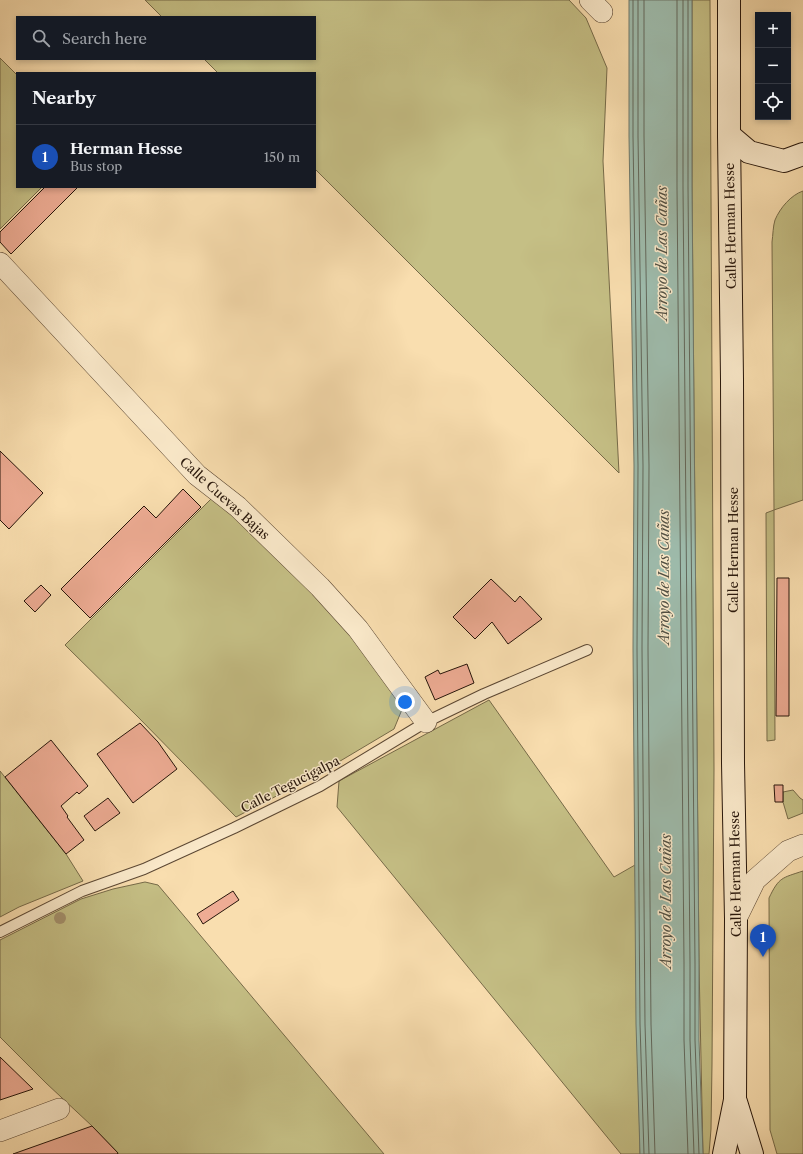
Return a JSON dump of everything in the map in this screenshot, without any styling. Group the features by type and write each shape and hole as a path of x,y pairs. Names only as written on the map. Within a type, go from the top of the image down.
{"main road":[{"name":"Calle Herman Hesse","path":"724,1154 735,1100 736,920 733,763 732,379 728,135 729,0"},
{"path":"728,135 749,152 784,161 803,154"},
{"name":"Calle Herman Hesse","path":"735,1100 752,1154"}],"street":[{"name":"Calle Cuevas Bajas","path":"0,263 197,475 238,507 320,587 358,629 426,722"},
{"path":"736,920 755,880 788,851 803,845"},
{"path":"0,1131 59,1109"}],"lane":[{"name":"Calle Tegucigalpa","path":"0,932 82,890 144,869 320,786 426,722 484,694 587,650"}],"shaded area":[{"path":"145,0 569,0 586,18 607,68 603,161 619,473 316,170 316,72 217,72 205,60 316,60 316,16 161,16"},
{"path":"692,0 710,0 714,769 712,1064 709,1154 703,1154 699,964 692,187"},
{"path":"0,58 16,74 16,188 41,188 0,229"},
{"path":"803,191 803,500 774,510 772,242 774,222 777,215 786,202"},
{"path":"213,497 352,631 403,707 394,729 315,776 236,817 65,645"},
{"path":"774,510 775,740 767,741 766,513"},
{"path":"489,700 614,877 635,865 640,1154 621,1154 337,807 339,781"},
{"path":"0,771 66,854 83,881 19,907 0,917"},
{"path":"793,790 803,800 803,813 788,819 783,802 783,792"},
{"path":"803,871 803,1154 777,1154 770,1130 769,898 782,879"},
{"path":"145,882 158,885 384,1154 119,1154 0,1037 0,940 81,899 113,889"}],"water":[{"name":"Arroyo de Las Cañas","path":"629,0 692,0 692,187 699,1040 703,1154 640,1154 636,1024 633,648 634,466 629,136"}],"building":[{"path":"44,188 77,188 11,254 0,242 0,232"},
{"path":"0,451 43,493 9,529 0,520"},
{"path":"183,489 201,507 90,618 61,589 144,506 156,518"},
{"path":"777,578 789,578 789,716 776,716"},
{"path":"491,579 515,602 520,596 542,619 508,644 492,622 475,639 453,617"},
{"path":"41,585 51,595 35,612 24,601"},
{"path":"467,664 474,683 435,700 425,677 438,670 440,674"},
{"path":"140,723 158,742 177,769 133,803 97,754"},
{"path":"51,740 88,786 79,794 77,792 61,806 84,840 66,854 5,777"},
{"path":"774,785 783,785 783,802 775,802"},
{"path":"108,798 120,813 95,831 84,816"},
{"path":"233,891 239,900 203,924 197,914"},
{"path":"0,1057 33,1089 0,1100"},
{"path":"92,1126 118,1153 117,1154 13,1154"}],"place":[{"name":"Herman Hesse","path":"763,957"}]}
